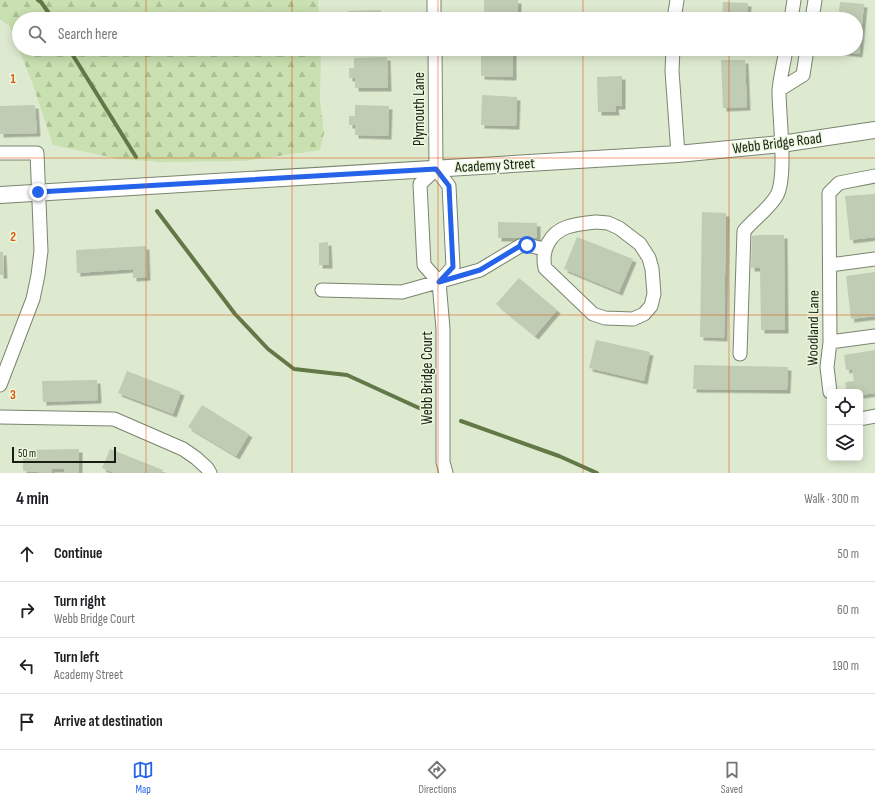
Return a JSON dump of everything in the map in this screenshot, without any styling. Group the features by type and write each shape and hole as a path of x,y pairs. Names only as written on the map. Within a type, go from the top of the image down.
{"street":[{"path":"434,0 434,12"},
{"path":"675,12 677,0"},
{"path":"792,12 794,0"},
{"path":"813,12 815,0"},
{"name":"Plymouth Lane","path":"435,56 436,169"},
{"path":"673,56 672,71 678,154"},
{"path":"740,354 744,231 753,220 768,208 778,194 782,179 779,90 785,56"},
{"path":"779,90 803,75 806,56"},
{"name":"Webb Bridge Road","path":"678,154 781,144 875,130"},
{"path":"0,154 37,153 41,251 33,299 0,385"},
{"name":"Academy Street","path":"0,195 678,154"},
{"path":"436,169 449,186 453,267 439,282 424,265 420,184 436,169"},
{"name":"Woodland Lane","path":"830,389 827,367 830,342 829,192 839,183 875,176"},
{"path":"596,222 619,228 640,244 649,258 652,269 654,294 652,306 644,314 633,319 605,318 593,314 545,268 543,259 544,249 553,235 567,227 596,222"},
{"path":"322,290 402,292 480,270 520,246 527,245 544,249"},
{"path":"830,265 875,259"},
{"name":"Webb Bridge Court","path":"439,282 444,329 444,462 446,473"},
{"path":"830,342 875,336"},
{"path":"863,418 875,416"},
{"path":"0,417 114,419 183,449 196,458 207,468 210,473"}],"green space":[{"path":"0,0 318,0 319,12 12,12 12,32 9,25 0,19"},
{"path":"22,56 321,56 320,100 324,133 320,150 243,161 162,162 119,159 53,145 32,82"}],"building":[{"path":"484,0 518,0 518,12 484,12"},
{"path":"723,2 748,3 747,12 722,12"},
{"path":"840,2 864,4 863,14 863,12 839,12"},
{"path":"381,10 381,12 348,12"},
{"path":"481,56 513,56 513,77 481,76"},
{"path":"387,57 388,88 355,88 355,78 349,78 349,68 354,68 354,58"},
{"path":"721,60 745,60 747,107 723,108"},
{"path":"622,76 622,106 615,106 616,112 598,112 597,77"},
{"path":"482,95 517,97 516,126 481,125"},
{"path":"35,105 37,133 0,134 0,106"},
{"path":"355,105 389,106 388,136 355,135 355,125 349,125 349,116 355,116"},
{"path":"875,194 875,237 850,240 845,196"},
{"path":"702,212 726,213 724,338 700,337"},
{"path":"498,222 537,223 537,238 498,238"},
{"path":"784,235 785,330 761,330 760,268 751,268 752,236"},
{"path":"577,237 633,259 619,292 564,269"},
{"path":"328,242 329,265 319,265 319,243"},
{"path":"146,246 147,277 133,278 133,269 77,273 76,250"},
{"path":"0,252 3,252 4,275 0,275"},
{"path":"875,272 875,316 851,319 846,276"},
{"path":"519,278 557,310 535,336 496,304"},
{"path":"596,340 650,352 644,381 589,368"},
{"path":"875,350 875,393 863,395 863,389 846,389 845,382 854,381 852,369 846,370 844,355"},
{"path":"694,365 788,367 787,390 693,389"},
{"path":"127,371 181,392 173,414 118,393"},
{"path":"97,380 98,400 43,402 42,381"},
{"path":"202,405 249,434 236,456 188,427"},
{"path":"79,449 79,473 64,473 64,469 51,469 52,473 23,471 23,450"},
{"path":"110,449 163,470 161,473 114,473 102,468"}],"waterway":[{"path":"38,0 48,12"},
{"path":"73,56 136,157"},
{"path":"157,211 235,314 268,349 294,369 347,375 419,408"},
{"path":"461,421 559,456 597,473"}],"route":[{"path":"38,192 436,169 449,186 450,233 453,267 439,282 480,270 520,246 527,245"}]}
